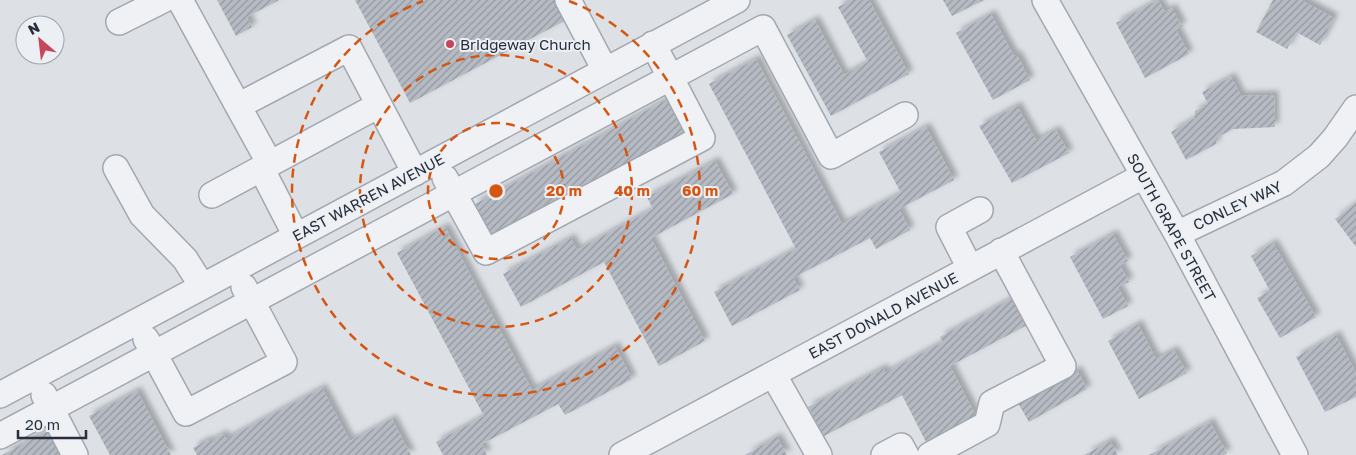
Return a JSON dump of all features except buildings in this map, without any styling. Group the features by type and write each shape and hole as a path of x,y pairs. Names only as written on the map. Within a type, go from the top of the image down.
{"street":[{"path":"119,22 163,0"},
{"path":"180,0 238,106 296,236"},
{"path":"568,0 605,70"},
{"name":"EAST WARREN AVENUE","path":"0,395 737,0"},
{"path":"748,0 831,156 905,115"},
{"name":"SOUTH GRAPE STREET","path":"1045,0 1177,234 1295,455"},
{"path":"0,436 763,28"},
{"path":"238,106 349,48 379,105 425,167 454,193 486,252 702,138 653,44"},
{"path":"212,195 379,105"},
{"name":"CONLEY WAY","path":"1177,234 1284,183 1319,156 1335,138 1356,108"},
{"path":"116,168 142,215 185,259 202,286"},
{"name":"EAST DONALD AVENUE","path":"622,455 1143,176"},
{"path":"970,268 949,227 980,210"},
{"path":"930,455 987,424 992,403 1063,366 1001,251"},
{"path":"136,322 186,413 284,362 234,269"},
{"path":"773,374 819,455"},
{"path":"34,377 75,455"},
{"path":"884,455 901,446 906,455"}],"place":[{"name":"Bridgeway Church","path":"450,44"}]}
